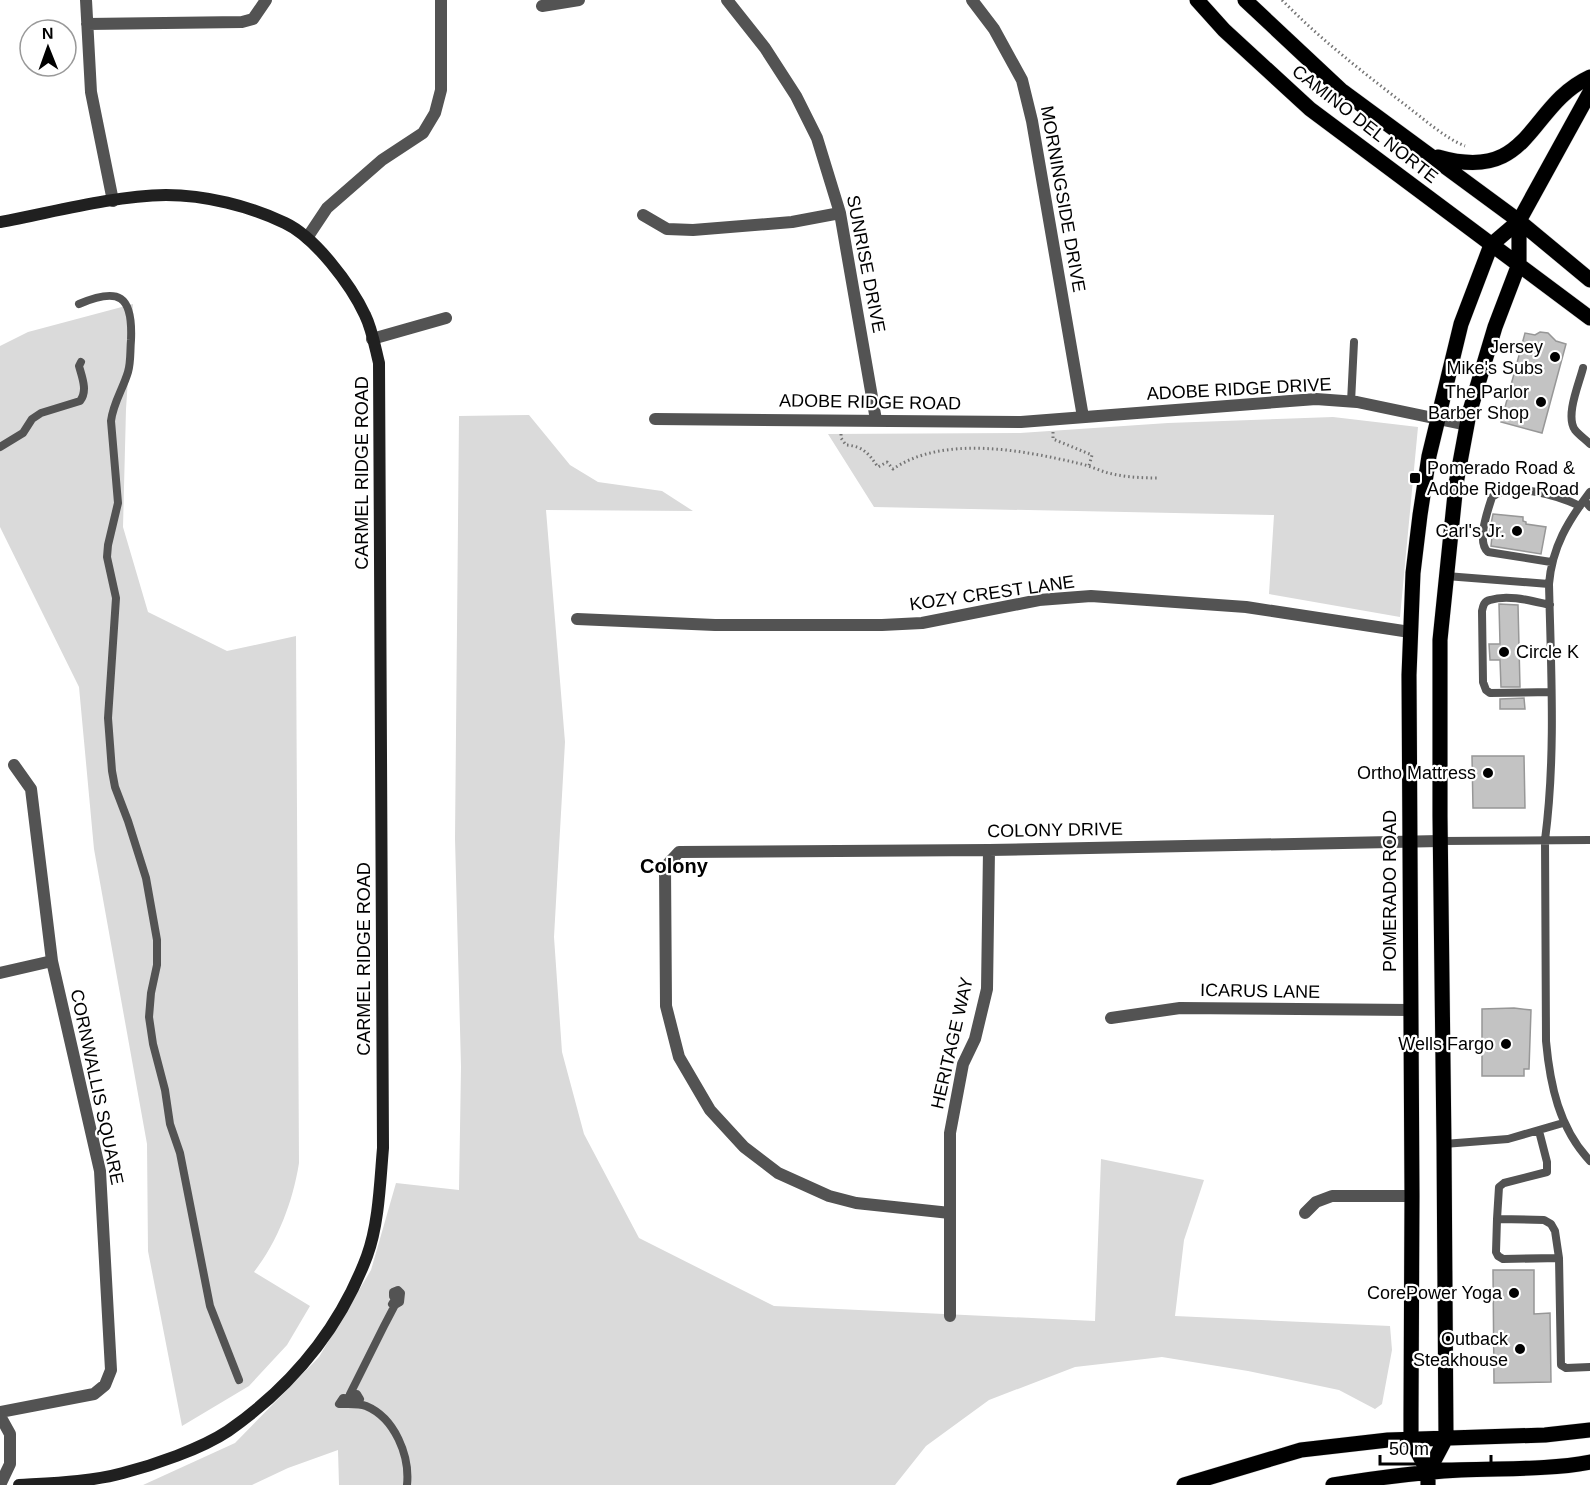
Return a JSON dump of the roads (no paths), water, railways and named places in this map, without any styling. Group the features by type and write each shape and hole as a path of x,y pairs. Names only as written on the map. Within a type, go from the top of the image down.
{"main road":[{"name":"CAMINO DEL NORTE","path":"1197,0 1224,30 1310,109 1590,318"},
{"name":"CAMINO DEL NORTE","path":"1245,0 1341,90 1519,221 1590,280"},
{"path":"1429,154 1448,160 1472,163 1500,158 1524,142 1560,99 1579,82 1590,77"},
{"name":"POMERADO ROAD","path":"1428,1479 1411,1439 1410,632 1420,515 1429,456 1461,324 1491,245 1519,221 1590,92"},
{"name":"POMERADO ROAD","path":"1428,1479 1446,1438 1440,640 1456,484 1467,425 1495,327 1519,264 1519,221"},
{"path":"1184,1485 1301,1450 1388,1440 1535,1436 1590,1430"},
{"path":"1333,1485 1390,1476 1428,1479 1590,1462"}],"street":[{"path":"86,0 91,92 113,201"},
{"path":"87,24 242,22 253,19 266,0"},
{"path":"307,238 327,208 382,160 423,133 435,113 441,90 441,0"},
{"path":"542,6 579,0"},
{"name":"SUNRISE DRIVE","path":"727,0 765,48 796,96 817,138 840,213 876,420"},
{"name":"MORNINGSIDE DRIVE","path":"972,0 994,29 1022,80 1032,121 1083,417"},
{"name":"CARMEL RIDGE ROAD","path":"0,222 113,201 165,195 193,197 240,206 286,223 307,238 348,283 366,316 379,363 383,1148 378,1205 368,1254 339,1316 309,1358 284,1385 227,1431 175,1457 121,1474 19,1485"},
{"path":"643,215 667,229 693,230 792,222 840,213"},
{"path":"372,339 446,318"},
{"name":"ADOBE RIDGE DRIVE","path":"1083,417 1316,399 1352,402 1467,425"},
{"name":"ADOBE RIDGE ROAD","path":"656,419 1022,422 1083,417"},
{"name":"KOZY CREST LANE","path":"577,620 715,625 882,626 922,623 1039,600 1091,596 1246,607 1410,632"},
{"name":"CORNWALLIS SQUARE","path":"0,1414 94,1394 105,1385 111,1371 100,1171 52,961 31,789 14,765"},
{"name":"COLONY DRIVE","path":"950,1213 856,1203 829,1196 778,1173 744,1147 710,1110 680,1057 666,1006 665,867 679,852 989,850 1440,841"},
{"name":"HERITAGE WAY","path":"950,1316 950,1132 963,1064 975,1039 987,989 989,850"},
{"path":"0,973 52,961"},
{"name":"ICARUS LANE","path":"1111,1018 1180,1008 1410,1010"},
{"path":"1305,1214 1316,1202 1332,1196 1412,1196"},
{"path":"0,1414 10,1434 5,1442 10,1464 0,1485"}],"lane":[{"path":"79,304 106,295 115,296 128,307 132,317 130,366 113,408 111,421 118,503 108,545 116,598 108,730 115,787 146,878 157,940 157,965 149,1017 153,1044 165,1090 170,1124 180,1153 210,1306 239,1380"},
{"path":"1352,402 1354,342"},
{"path":"0,447 23,433 32,419 41,413 80,401 84,396 79,366 81,362"},
{"path":"1583,368 1571,413 1571,422 1575,430 1590,444"},
{"path":"1551,562 1488,552 1484,549 1482,544 1484,527 1492,497 1510,489 1557,496 1590,507"},
{"path":"1590,492 1561,538 1551,562 1549,584 1551,692 1548,818 1545,840 1546,1041 1552,1085 1563,1123 1590,1161"},
{"path":"1445,576 1549,584"},
{"path":"1550,605 1521,599 1490,600 1484,603 1482,611 1483,682 1486,690 1490,693 1551,692"},
{"path":"1440,841 1590,840"},
{"path":"1444,1144 1499,1141 1563,1123"},
{"path":"1539,1131 1547,1162 1546,1172 1504,1183 1500,1187 1496,1252 1503,1258 1559,1258"},
{"path":"1497,1218 1536,1219 1551,1224 1557,1239 1559,1258 1561,1365 1566,1368 1590,1367"},
{"path":"392,1304 398,1296 393,1296 393,1292 398,1290 401,1293 400,1302 395,1305 350,1394 357,1394 360,1399 343,1398 339,1404 365,1405 386,1421 397,1436 402,1448 406,1464 407,1485"}],"place":[{"name":"Jersey Mike's Subs","path":"1555,357"},
{"name":"The Parlor Barber Shop","path":"1541,402"},
{"name":"Pomerado Road & Adobe Ridge Road","path":"1415,478"},
{"name":"Carl's Jr.","path":"1517,531"},
{"name":"Circle K","path":"1504,652"},
{"name":"Ortho Mattress","path":"1488,773"},
{"name":"Wells Fargo","path":"1506,1044"},
{"name":"CorePower Yoga","path":"1514,1293"},
{"name":"Outback Steakhouse","path":"1520,1349"}],"district":[{"name":"Colony","path":"674,866"}]}
